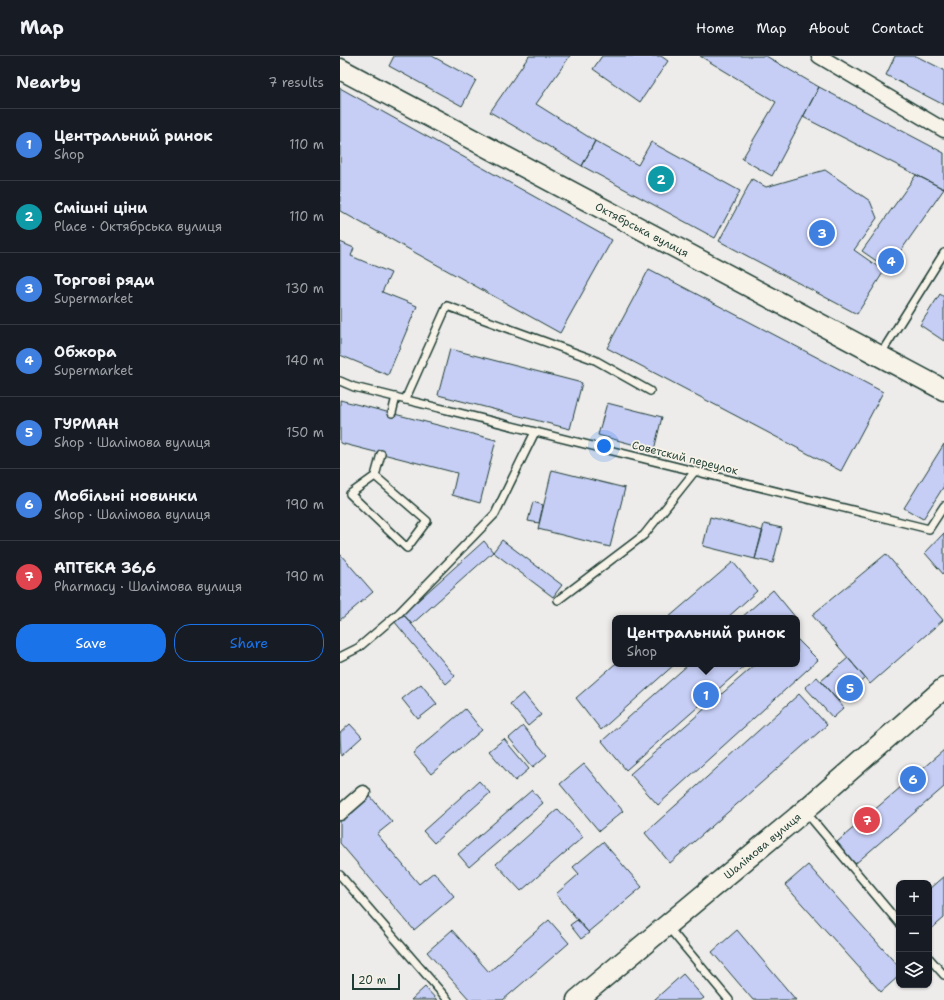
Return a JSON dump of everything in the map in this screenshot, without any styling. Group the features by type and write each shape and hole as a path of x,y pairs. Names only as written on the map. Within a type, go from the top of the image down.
{"main road":[{"name":"Октябрська вулиця","path":"340,69 879,357 944,390"},
{"name":"Шалімова вулиця","path":"577,1000 804,811 944,688"}],"street":[{"path":"825,57 944,130"},
{"path":"340,813 363,793"}],"lane":[{"path":"879,357 944,253"},
{"path":"405,400 447,306 595,360 650,391"},
{"name":"Советский переулок","path":"340,381 354,387 405,400 928,529 944,506"},
{"path":"392,413 396,397"},
{"path":"340,657 358,648 399,613 495,514 535,432"},
{"path":"375,476 427,521 407,548 350,494 375,476 381,454"},
{"path":"558,600 644,535 695,471"},
{"path":"804,811 896,918"},
{"path":"340,875 448,1000"},
{"path":"667,925 727,999"},
{"path":"932,962 944,976"}],"building":[{"path":"394,56 432,56 476,80 462,106 389,66"},
{"path":"529,56 570,56 536,104 595,141 582,166 490,112"},
{"path":"602,56 661,56 668,61 640,102 593,69"},
{"path":"700,56 766,56 819,87 772,176 742,159 776,102"},
{"path":"895,56 916,56 944,70 944,105 886,75"},
{"path":"819,87 944,153 944,189 803,117"},
{"path":"340,88 612,240 560,333 340,211"},
{"path":"595,141 638,165 651,142 740,191 715,238 582,166"},
{"path":"825,170 870,201 877,218 854,250 884,271 857,314 719,241 752,179 766,187"},
{"path":"916,175 944,189 888,269 862,251"},
{"path":"340,242 354,248 351,256 391,273 382,292 417,306 388,375 340,355"},
{"path":"649,269 883,392 841,471 607,348"},
{"path":"940,294 944,297 944,341 920,325"},
{"path":"450,349 582,383 570,429 438,395"},
{"path":"340,400 496,440 480,503 452,495 457,473 340,443"},
{"path":"607,403 662,417 654,450 598,435"},
{"path":"944,444 944,486 923,519 904,508"},
{"path":"552,470 625,488 610,547 538,529"},
{"path":"533,502 543,505 539,523 528,521"},
{"path":"710,517 763,531 755,559 703,546"},
{"path":"764,524 782,528 773,563 755,559"},
{"path":"944,533 944,575 925,553"},
{"path":"502,540 562,585 553,597 493,552"},
{"path":"484,541 493,552 412,624 403,614"},
{"path":"340,554 373,592 340,620"},
{"path":"886,554 943,620 870,684 812,615"},
{"path":"733,562 757,591 730,615 671,615"},
{"path":"773,590 794,615 744,615"},
{"path":"403,614 455,676 446,684 394,621"},
{"path":"800,642 818,660 658,805 630,774 753,667 800,667"},
{"path":"848,658 865,678 838,701 821,681"},
{"path":"612,667 672,667 601,730 576,698"},
{"path":"686,667 744,667 626,770 602,741"},
{"path":"817,677 844,708 833,718 805,687"},
{"path":"421,684 437,704 418,719 402,699"},
{"path":"523,693 541,715 528,726 510,704"},
{"path":"799,694 827,725 670,863 645,833"},
{"path":"465,709 482,730 431,774 413,753"},
{"path":"350,724 362,737 341,756 340,733"},
{"path":"523,726 547,755 533,767 509,738"},
{"path":"504,739 529,769 515,781 489,751"},
{"path":"944,750 944,787 855,864 837,842"},
{"path":"584,764 623,811 599,831 560,784"},
{"path":"479,781 490,793 434,843 423,831"},
{"path":"532,790 543,803 469,867 458,854"},
{"path":"370,796 392,822 377,834 419,884 434,872 454,896 414,930 340,843 340,821"},
{"path":"558,809 583,837 521,891 496,864"},
{"path":"603,842 642,887 588,932 556,894 579,874 573,867"},
{"path":"808,865 896,964 896,979 881,992 785,885"},
{"path":"944,876 944,918 932,928 932,916 932,886"},
{"path":"549,920 569,943 503,1000 470,1000 427,952 452,930 489,972"},
{"path":"577,920 589,933 581,939 570,925"},
{"path":"737,930 796,1000 753,1000 712,952"},
{"path":"683,974 704,998 701,1000 654,1000"},
{"path":"425,987 437,1000 411,1000"}],"place":[{"name":"Смішні ціни","path":"661,179"},
{"name":"Торгові ряди","path":"822,233"},
{"name":"Обжора","path":"891,261"},
{"name":"ГУРМАН","path":"850,688"},
{"name":"Центральний ринок","path":"706,695"},
{"name":"Мобільні новинки","path":"913,779"},
{"name":"АПТЕКА 36,6","path":"867,820"}]}
